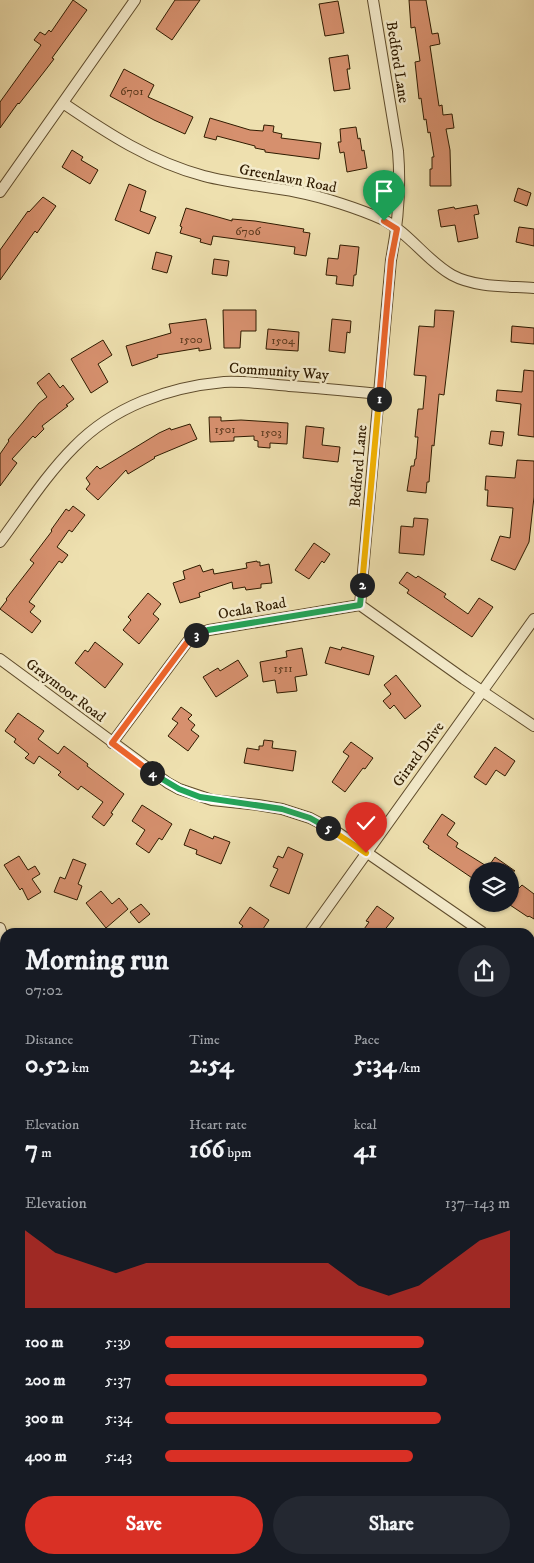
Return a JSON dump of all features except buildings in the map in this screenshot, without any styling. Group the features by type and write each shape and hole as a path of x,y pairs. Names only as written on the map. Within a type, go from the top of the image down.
{"street":[{"path":"0,192 135,0"},
{"name":"Bedford Lane","path":"360,605 391,260 397,229 399,171 398,150 373,0"},
{"name":"Greenlawn Road","path":"63,103 122,142 175,167 227,181 298,192 332,201 384,221 397,229 412,240 441,268 452,275 472,282 534,288"},
{"name":"Community Way","path":"0,542 57,466 75,446 98,426 121,411 148,398 186,387 225,382 261,383 379,394"},
{"path":"360,605 534,726"},
{"name":"Ocala Road","path":"112,743 188,641 197,634 208,630 360,605"},
{"name":"Girard Drive","path":"313,928 534,619"},
{"name":"Graymoor Road","path":"0,659 151,772 179,789 212,800 282,809 310,818 337,832 476,928"}],"route":[{"path":"366,853 337,832 310,818 282,809 212,800 179,789 151,772 112,743 188,641 197,634 208,630 360,605 391,260 397,229 384,221"}]}
